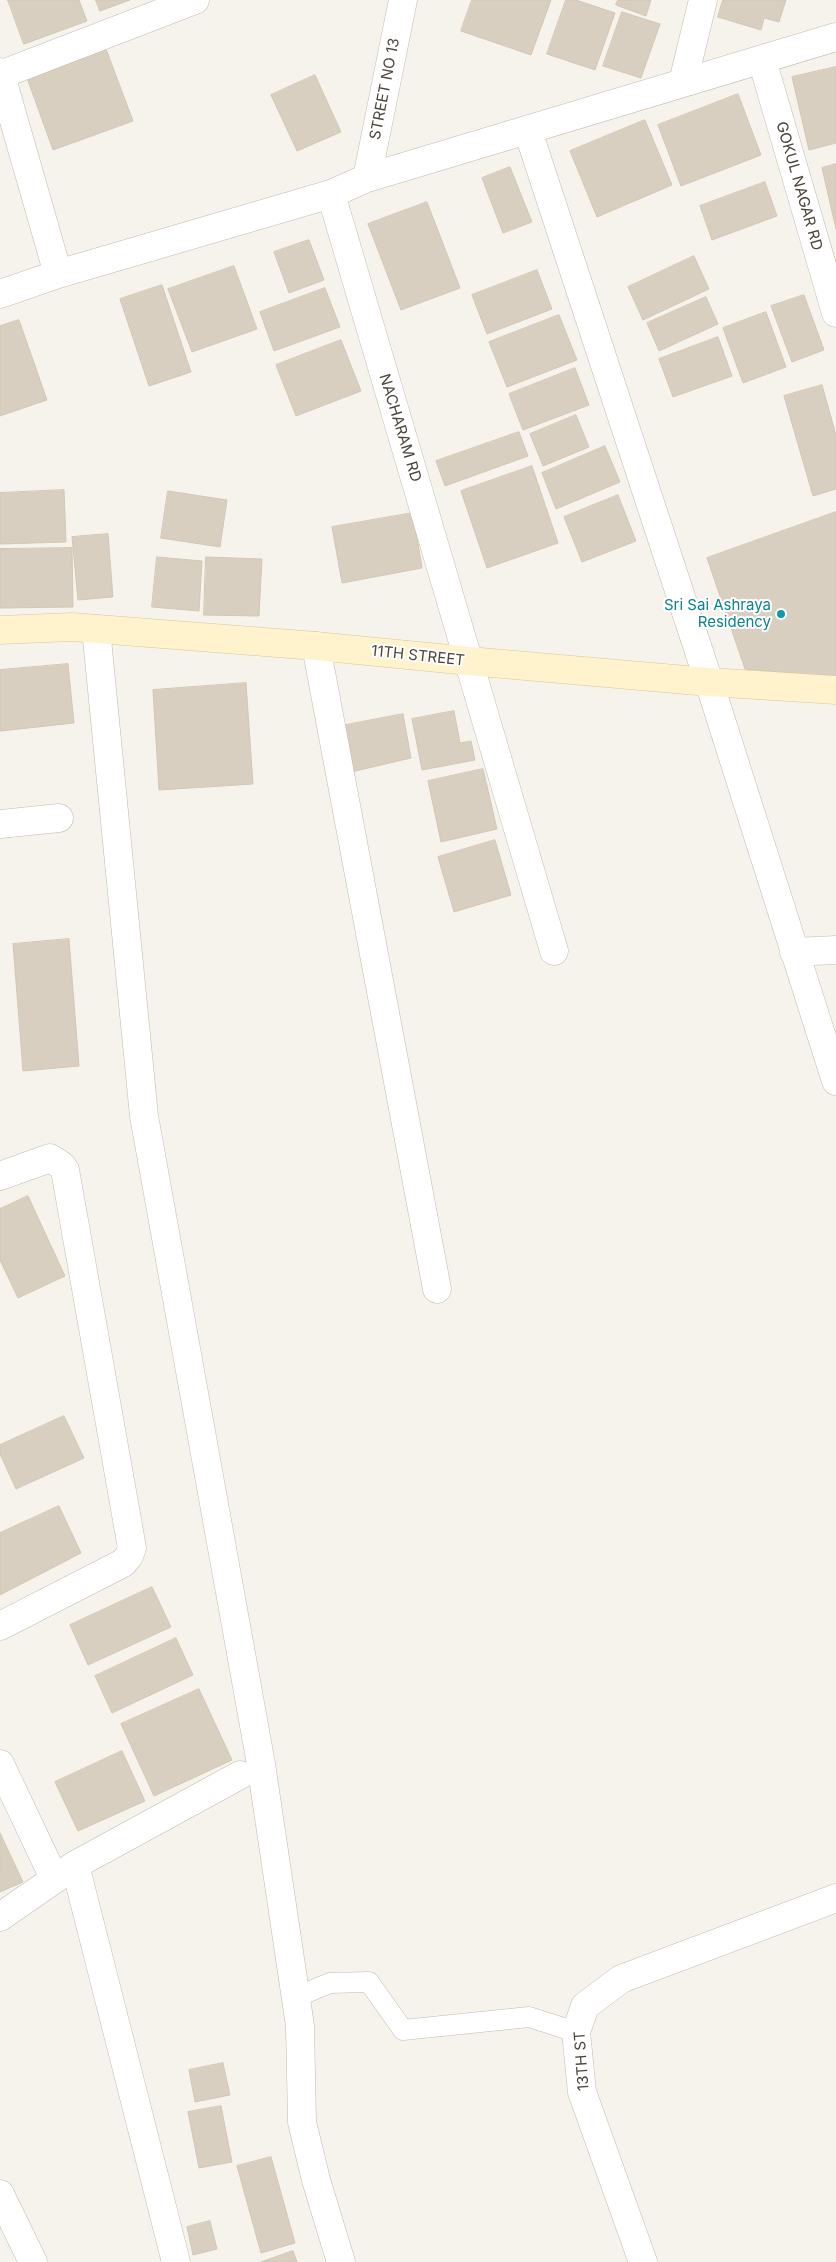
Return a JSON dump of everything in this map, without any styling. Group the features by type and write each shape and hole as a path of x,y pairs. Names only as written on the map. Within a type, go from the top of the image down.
{"street":[{"path":"58,274 0,74 194,0"},
{"name":"STREET NO 13","path":"367,178 403,0"},
{"path":"683,82 704,0"},
{"path":"0,294 58,274 331,194 367,178 836,37"},
{"name":"GOKUL NAGAR RD","path":"762,60 835,305"},
{"path":"528,131 709,682 836,1081"},
{"name":"NACHARAM RD","path":"331,194 554,951"},
{"name":"11TH STREET","path":"0,630 72,627 316,646 470,662 709,682 836,690"},
{"path":"96,629 144,1116 261,1764 300,2026 302,2122 316,2180 341,2262"},
{"path":"316,646 436,1289"},
{"path":"0,824 59,818"},
{"path":"794,952 836,950"},
{"path":"0,1176 50,1158 65,1170 132,1548 129,1556 123,1563 0,1626"},
{"path":"0,1764 65,1871 172,2261"},
{"path":"0,1917 65,1871 240,1775"},
{"name":"13TH ST","path":"643,2262 582,2092 576,2032 585,2006 621,1979 836,1898"},
{"path":"0,2194 33,2262"}],"lane":[{"path":"296,1997 330,1983 369,1982 403,2030 528,2017 576,2032"}],"building":[{"path":"8,0 79,0 87,21 24,44"},
{"path":"96,0 130,0 100,11"},
{"path":"472,0 551,0 531,55 461,31"},
{"path":"566,0 576,0 615,13 595,70 547,54"},
{"path":"618,0 651,0 646,16 616,5"},
{"path":"723,0 786,0 779,22 764,18 761,30 718,17"},
{"path":"622,12 660,24 641,78 603,66"},
{"path":"106,49 133,121 53,150 27,78"},
{"path":"836,67 836,143 809,150 792,77"},
{"path":"315,75 341,132 297,151 271,95"},
{"path":"738,94 761,155 681,186 658,125"},
{"path":"645,120 672,185 597,217 570,151"},
{"path":"836,164 836,229 822,168"},
{"path":"510,167 532,222 503,233 482,178"},
{"path":"765,182 777,216 712,240 700,206"},
{"path":"427,202 460,288 401,310 368,224"},
{"path":"309,240 324,280 289,293 274,252"},
{"path":"694,256 709,289 643,320 628,287"},
{"path":"234,266 257,329 192,352 168,289"},
{"path":"537,270 552,309 487,334 472,295"},
{"path":"162,285 191,372 149,386 120,299"},
{"path":"325,288 340,327 274,351 260,312"},
{"path":"804,295 824,350 792,362 771,306"},
{"path":"706,297 718,324 659,351 647,323"},
{"path":"766,312 786,367 743,383 723,328"},
{"path":"559,315 577,360 507,387 489,342"},
{"path":"19,320 47,400 0,416 0,326"},
{"path":"718,337 732,376 673,397 659,359"},
{"path":"341,340 361,391 296,416 276,365"},
{"path":"575,368 589,405 523,430 509,394"},
{"path":"822,385 836,435 836,489 813,496 784,396"},
{"path":"576,415 589,447 543,466 530,434"},
{"path":"519,432 528,456 445,486 436,461"},
{"path":"605,446 620,482 556,509 542,473"},
{"path":"532,466 558,543 487,568 461,491"},
{"path":"64,490 66,542 0,544 0,493"},
{"path":"168,491 227,500 220,547 161,538"},
{"path":"618,495 636,541 582,562 564,517"},
{"name":"Sri Sai Ashraya Residency","path":"836,512 836,677 745,669 707,558"},
{"path":"413,513 422,568 342,583 332,527"},
{"path":"108,534 113,597 78,600 72,537"},
{"path":"72,548 73,607 0,608 0,549"},
{"path":"157,557 202,561 199,611 152,607"},
{"path":"206,557 262,559 259,616 204,615"},
{"path":"68,664 74,723 0,731 0,670"},
{"path":"246,683 253,784 159,790 153,690"},
{"path":"454,711 460,743 471,741 475,760 422,770 412,719"},
{"path":"403,714 411,758 351,772 341,726"},
{"path":"483,769 497,829 441,842 428,781"},
{"path":"495,840 511,895 454,912 438,857"},
{"path":"69,939 79,1066 23,1071 13,944"},
{"path":"28,1196 65,1276 18,1298 0,1260 0,1209"},
{"path":"64,1416 84,1458 16,1489 0,1454 0,1445"},
{"path":"59,1506 81,1553 0,1595 0,1533"},
{"path":"152,1587 171,1627 88,1665 70,1625"},
{"path":"176,1638 193,1675 112,1713 95,1676"},
{"path":"199,1689 232,1760 154,1796 121,1724"},
{"path":"122,1751 145,1801 78,1831 55,1782"},
{"path":"0,1833 23,1882 0,1892"},
{"path":"223,2063 230,2095 195,2102 189,2070"},
{"path":"221,2106 232,2162 199,2168 188,2112"},
{"path":"271,2157 295,2243 261,2253 237,2166"},
{"path":"210,2221 217,2249 193,2255 187,2227"},
{"path":"293,2251 297,2262 261,2262"}],"place":[{"name":"Sri Sai Ashraya Residency","path":"781,614"}]}
